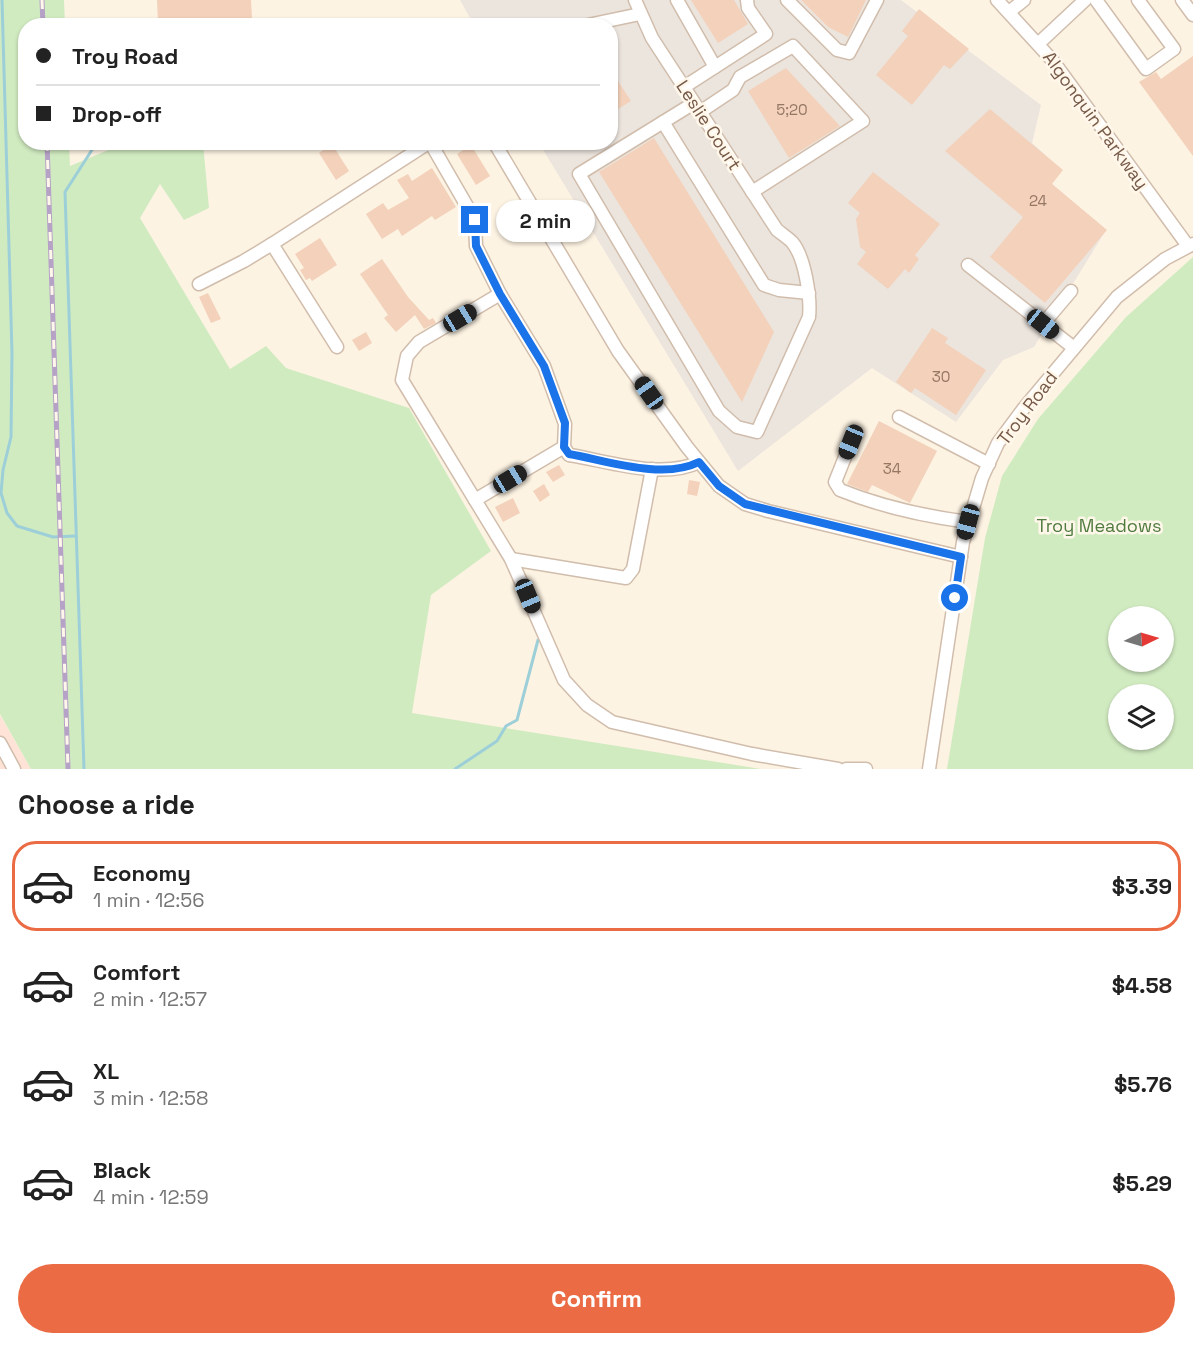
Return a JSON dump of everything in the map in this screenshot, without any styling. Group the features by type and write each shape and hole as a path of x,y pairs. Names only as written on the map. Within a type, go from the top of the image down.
{"street":[{"name":"Leslie Court","path":"635,0 640,14 684,87 752,192 777,230 794,243 809,293"},
{"path":"677,0 715,67"},
{"path":"684,87 766,34 748,8 747,0"},
{"path":"788,0 837,50 849,53 877,0"},
{"name":"Algonquin Parkway","path":"997,0 1039,44 1190,245"},
{"path":"1009,12 1024,0"},
{"path":"1039,44 1085,0"},
{"path":"1096,0 1146,69 1174,49 1138,0"},
{"path":"1182,0 1193,15"},
{"path":"618,19 640,14"},
{"path":"618,150 663,122 733,90 740,77 793,46 863,121 752,192"},
{"path":"618,150 579,174 719,411 737,427 757,432 809,317 809,293 778,290 764,285 663,122"},
{"path":"199,284 272,244 418,150"},
{"path":"435,150 475,220 476,246 500,294 544,366 565,423 564,447 569,454 667,471 685,469 699,462"},
{"path":"499,150 618,351 719,486 745,504 961,557"},
{"path":"272,244 337,347"},
{"name":"Troy Road","path":"929,769 968,522 998,443 1074,348 1125,290 1165,259 1190,245"},
{"path":"968,265 1074,348"},
{"path":"1043,324 1071,291"},
{"path":"500,294 419,342 410,351 402,370 405,387 511,559 564,680 574,693 612,722 752,754 838,769"},
{"path":"899,417 989,464"},
{"path":"851,442 835,482 840,490 877,506 968,522"},
{"path":"475,500 564,447"},
{"path":"511,559 626,578 633,569 652,469"},
{"path":"0,743 14,769"},
{"path":"846,769 866,769"}],"shaded area":[{"path":"460,0 901,0 1041,105 1032,143 1061,169 1051,183 1106,230 1034,347 1003,360 956,422 872,368 738,471 543,150 618,150 618,18 470,18"},
{"path":"0,715 31,769 0,769"}],"green space":[{"path":"0,0 64,0 65,18 18,18 18,150 69,150 70,166 108,150 204,150 209,208 184,220 160,184 140,218 230,369 266,346 286,368 409,408 491,551 431,595 412,713 761,769 31,769 0,714"},
{"name":"Troy Meadows","path":"1193,257 1193,769 947,769 985,538 1002,476 1038,419 1126,317"}],"building":[{"path":"157,0 251,0 252,18 158,18"},
{"path":"691,0 734,0 748,24 718,43"},
{"path":"801,0 866,0 848,37 828,27"},
{"path":"919,9 969,49 950,69 944,65 912,105 876,75 908,36 902,31"},
{"path":"1193,56 1193,156 1139,82 1156,72 1161,79"},
{"path":"786,68 840,126 789,158 748,91"},
{"path":"618,81 631,101 618,109"},
{"path":"990,109 1063,170 1052,184 1107,230 1045,303 990,257 1023,217 945,151"},
{"path":"654,138 774,332 742,402 599,172"},
{"path":"323,150 336,150 349,171 336,180 319,153"},
{"path":"463,150 474,150 490,176 476,185 457,154"},
{"path":"432,168 456,207 435,220 432,216 402,236 398,229 382,239 366,214 383,203 388,210 409,198 397,180 408,174 412,181"},
{"path":"873,172 940,224 915,255 919,259 909,273 905,269 888,289 857,264 866,252 860,247 856,219 860,213 848,203"},
{"path":"320,238 337,265 312,281 310,278 306,280 300,270 304,268 295,254"},
{"path":"382,259 408,297 429,320 433,318 436,323 424,329 415,315 396,332 384,318 388,315 360,274"},
{"path":"208,293 221,319 211,323 199,297"},
{"path":"932,328 948,338 945,343 986,370 956,415 915,388 911,393 896,382"},
{"path":"366,332 372,343 359,351 352,340"},
{"path":"879,421 937,451 910,503 872,485 868,492 847,484"},
{"path":"559,465 565,475 553,482 546,472"},
{"path":"689,480 700,482 697,496 687,494"},
{"path":"544,484 550,495 540,502 533,491"},
{"path":"513,498 520,513 503,522 495,507"}],"waterway":[{"path":"2,0 12,353 11,437 3,470 1,493 7,513 17,526 53,537 75,536"},
{"path":"84,769 65,192 92,150"},
{"path":"455,769 497,741 506,726 517,720 538,640"}],"railway":[{"path":"42,0 43,18"},
{"path":"47,150 68,769"}],"route":[{"path":"475,220 476,246 500,294 544,366 565,423 564,447 569,454 667,471 685,469 699,462 719,486 745,504 961,557 955,598"}]}
